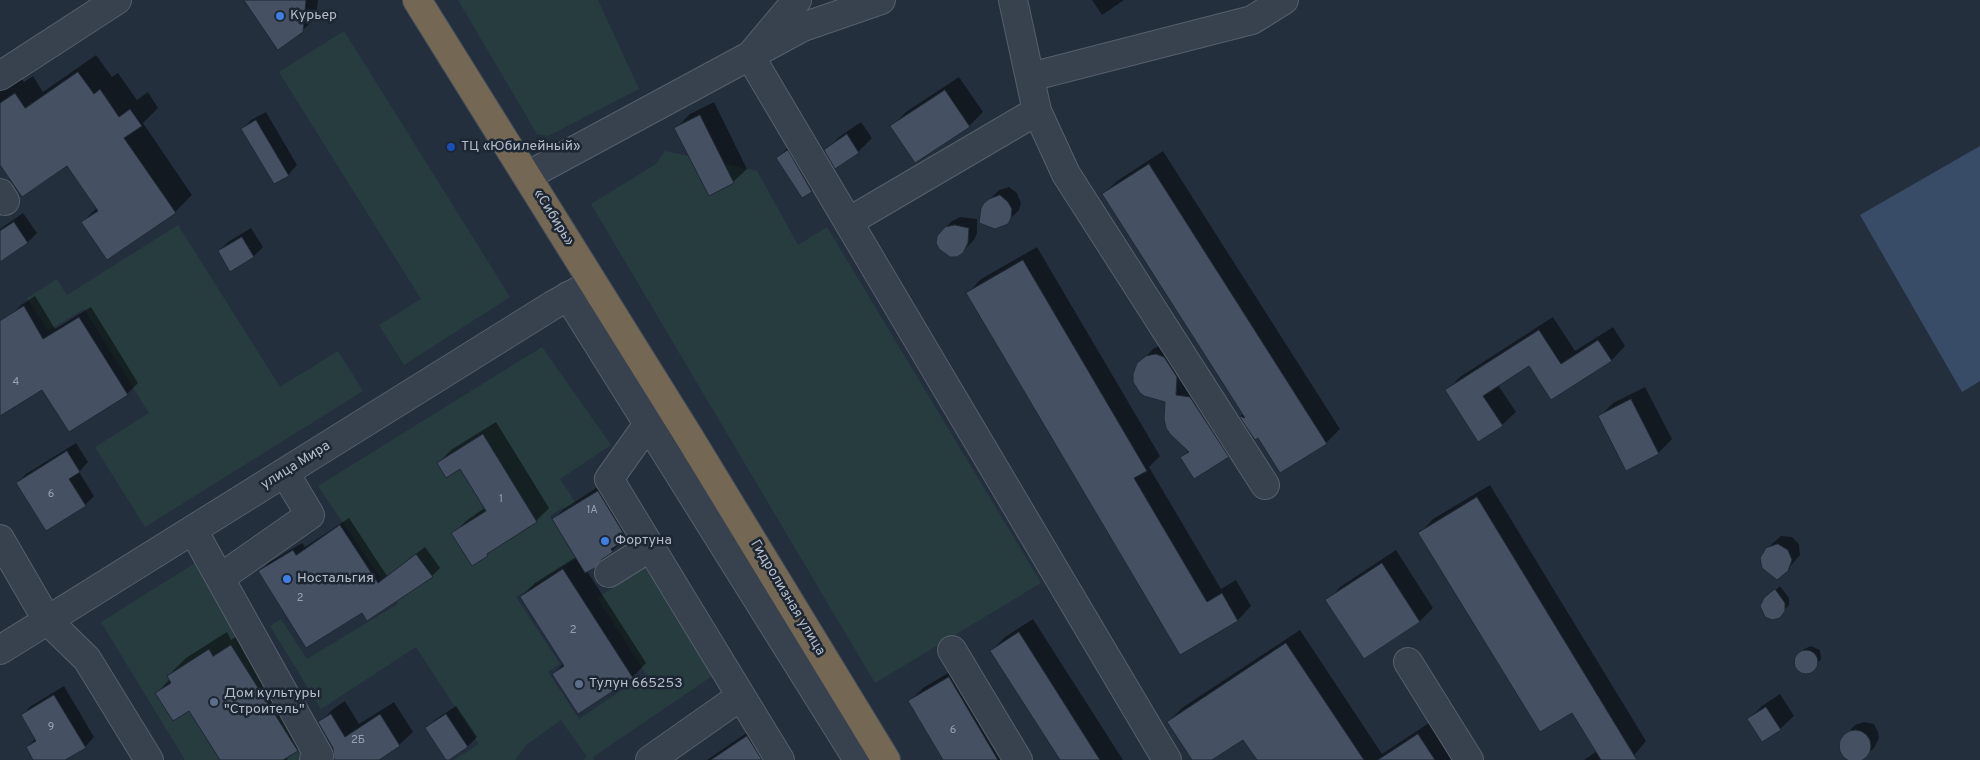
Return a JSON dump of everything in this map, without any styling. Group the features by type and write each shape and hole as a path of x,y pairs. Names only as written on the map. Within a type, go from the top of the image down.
{"highway":[{"name":"«Сибирь»","path":"417,0 688,435"},
{"name":"Гидролизная улица","path":"688,435 886,760"}],"street":[{"path":"0,76 117,0"},
{"path":"750,56 797,0"},
{"path":"527,176 804,27 881,0"},
{"path":"1012,0 1037,111 1066,174 1265,485"},
{"path":"1030,77 1252,20 1284,0"},
{"path":"750,56 1167,760"},
{"path":"848,222 1037,111"},
{"name":"улица Мира","path":"0,650 568,296 593,283"},
{"path":"568,296 858,760"},
{"path":"648,424 608,479 780,760"},
{"path":"220,578 310,515 285,473"},
{"path":"193,530 319,756 314,760"},
{"path":"0,540 47,620 87,659 149,760"},
{"path":"609,573 649,548"},
{"path":"952,650 1018,760"},
{"path":"1408,662 1469,760"},
{"path":"650,760 741,696"}],"green space":[{"path":"458,0 598,0 639,89 548,136 537,134"},
{"path":"344,31 510,297 404,365 379,325 421,299 279,72"},
{"path":"665,151 757,171 798,245 827,227 1041,583 875,683 591,204 656,164"},
{"path":"178,225 280,387 338,351 363,391 145,527 95,447 149,413 84,309 48,331 27,298 57,279 67,295"},
{"path":"542,347 611,445 560,479 602,543 516,597 560,664 548,672 579,719 646,674 597,598 645,567 715,674 593,757 594,760 583,760 587,757 561,720 526,745 515,760 454,760 479,744 416,647 321,709 270,626 281,619 307,659 398,604 318,486","holes":["481,435 537,522 506,542 460,469 446,478 437,463","564,507 583,537 569,546 550,516","467,523 488,556 472,566 451,533","416,555 433,576 416,589 400,567"]},
{"path":"200,560 326,760 185,760 101,622"}],"water":[{"path":"1980,146 1980,381 1962,392 1860,215"}],"building":[{"name":"Курьер","path":"244,0 306,0 303,32 278,50"},
{"path":"78,72 94,94 100,89 119,117 130,109 142,126 124,138 176,213 107,260 81,222 98,211 67,166 22,197 0,165 0,103 15,93 25,108"},
{"path":"945,90 970,127 915,163 890,126"},
{"path":"700,115 734,183 709,196 674,128"},
{"path":"256,120 289,176 274,184 241,129"},
{"path":"847,134 859,153 835,169 824,150"},
{"path":"788,150 812,192 802,198 776,158"},
{"path":"1149,164 1327,444 1280,473 1258,438 1255,440 1239,416 1245,418 1102,194"},
{"path":"1000,195 1008,202 1012,209 1008,224 995,229 979,223 981,208 984,203"},
{"path":"14,222 28,243 0,262 0,231"},
{"path":"955,225 969,228 968,243 963,253 957,257 950,257 939,249 936,243 937,236 945,227"},
{"path":"242,237 254,257 230,272 218,251"},
{"path":"1023,260 1147,471 1134,478 1207,602 1222,593 1238,621 1180,655 966,293"},
{"path":"24,306 43,339 79,317 128,395 69,432 42,390 0,416 0,321"},
{"path":"1539,330 1561,364 1598,340 1612,361 1551,400 1529,366 1483,396 1503,426 1478,442 1445,390"},
{"path":"1156,354 1164,357 1177,377 1176,395 1190,397 1229,457 1194,479 1180,457 1189,452 1166,428 1164,419 1165,402 1144,396 1133,382 1133,374 1137,363 1146,356"},
{"path":"1631,399 1659,454 1626,471 1598,416"},
{"path":"483,434 537,522 487,554 488,556 472,566 451,533 486,511 460,469 446,478 437,463"},
{"path":"67,451 80,472 69,479 86,506 46,531 16,483"},
{"path":"598,491 627,539 611,549 613,552 601,560 595,568 585,573 552,519"},
{"path":"1477,497 1637,760 1601,760 1572,713 1540,732 1418,533"},
{"path":"340,525 378,583 416,554 433,577 367,621 362,613 306,648 258,571 293,550 296,555"},
{"path":"1778,544 1788,550 1792,560 1788,571 1777,580 1762,568 1760,558 1766,548"},
{"path":"1382,563 1420,622 1364,659 1325,600"},
{"path":"563,569 633,678 578,714 552,674 564,666 520,597"},
{"path":"1775,589 1785,603 1785,611 1780,618 1772,620 1765,617 1760,606 1764,598"},
{"path":"1019,632 1100,760 1060,760 990,651"},
{"path":"1286,643 1364,760 1257,760 1243,740 1212,760 1192,760 1167,722"},
{"name":"Дом культуры \"Строитель\"","path":"231,645 298,751 283,760 220,760 189,711 173,721 155,693 171,683 167,676 209,649 213,656"},
{"path":"1806,650 1814,654 1818,662 1814,670 1806,674 1798,670 1794,662 1798,654"},
{"path":"949,677 998,760 943,760 908,701"},
{"path":"54,695 86,748 65,760 33,760 26,747 36,741 21,715"},
{"path":"1766,707 1781,730 1762,742 1747,719"},
{"path":"331,714 345,737 380,714 400,746 379,760 334,760 333,748 318,722"},
{"path":"446,714 468,747 449,760 446,760 425,728"},
{"path":"1855,730 1866,735 1871,746 1866,757 1855,762 1844,757 1839,746 1844,735"},
{"path":"1418,734 1435,760 1378,760"},
{"path":"747,736 762,760 711,760"}],"place":[{"name":"Курьер","path":"280,16"},
{"name":"ТЦ «Юбилейный»","path":"451,147"},
{"name":"Фортуна","path":"605,541"},
{"name":"Ностальгия","path":"287,579"},
{"name":"Тулун 665253","path":"579,684"},
{"name":"Дом культуры \"Строитель\"","path":"214,702"}]}
